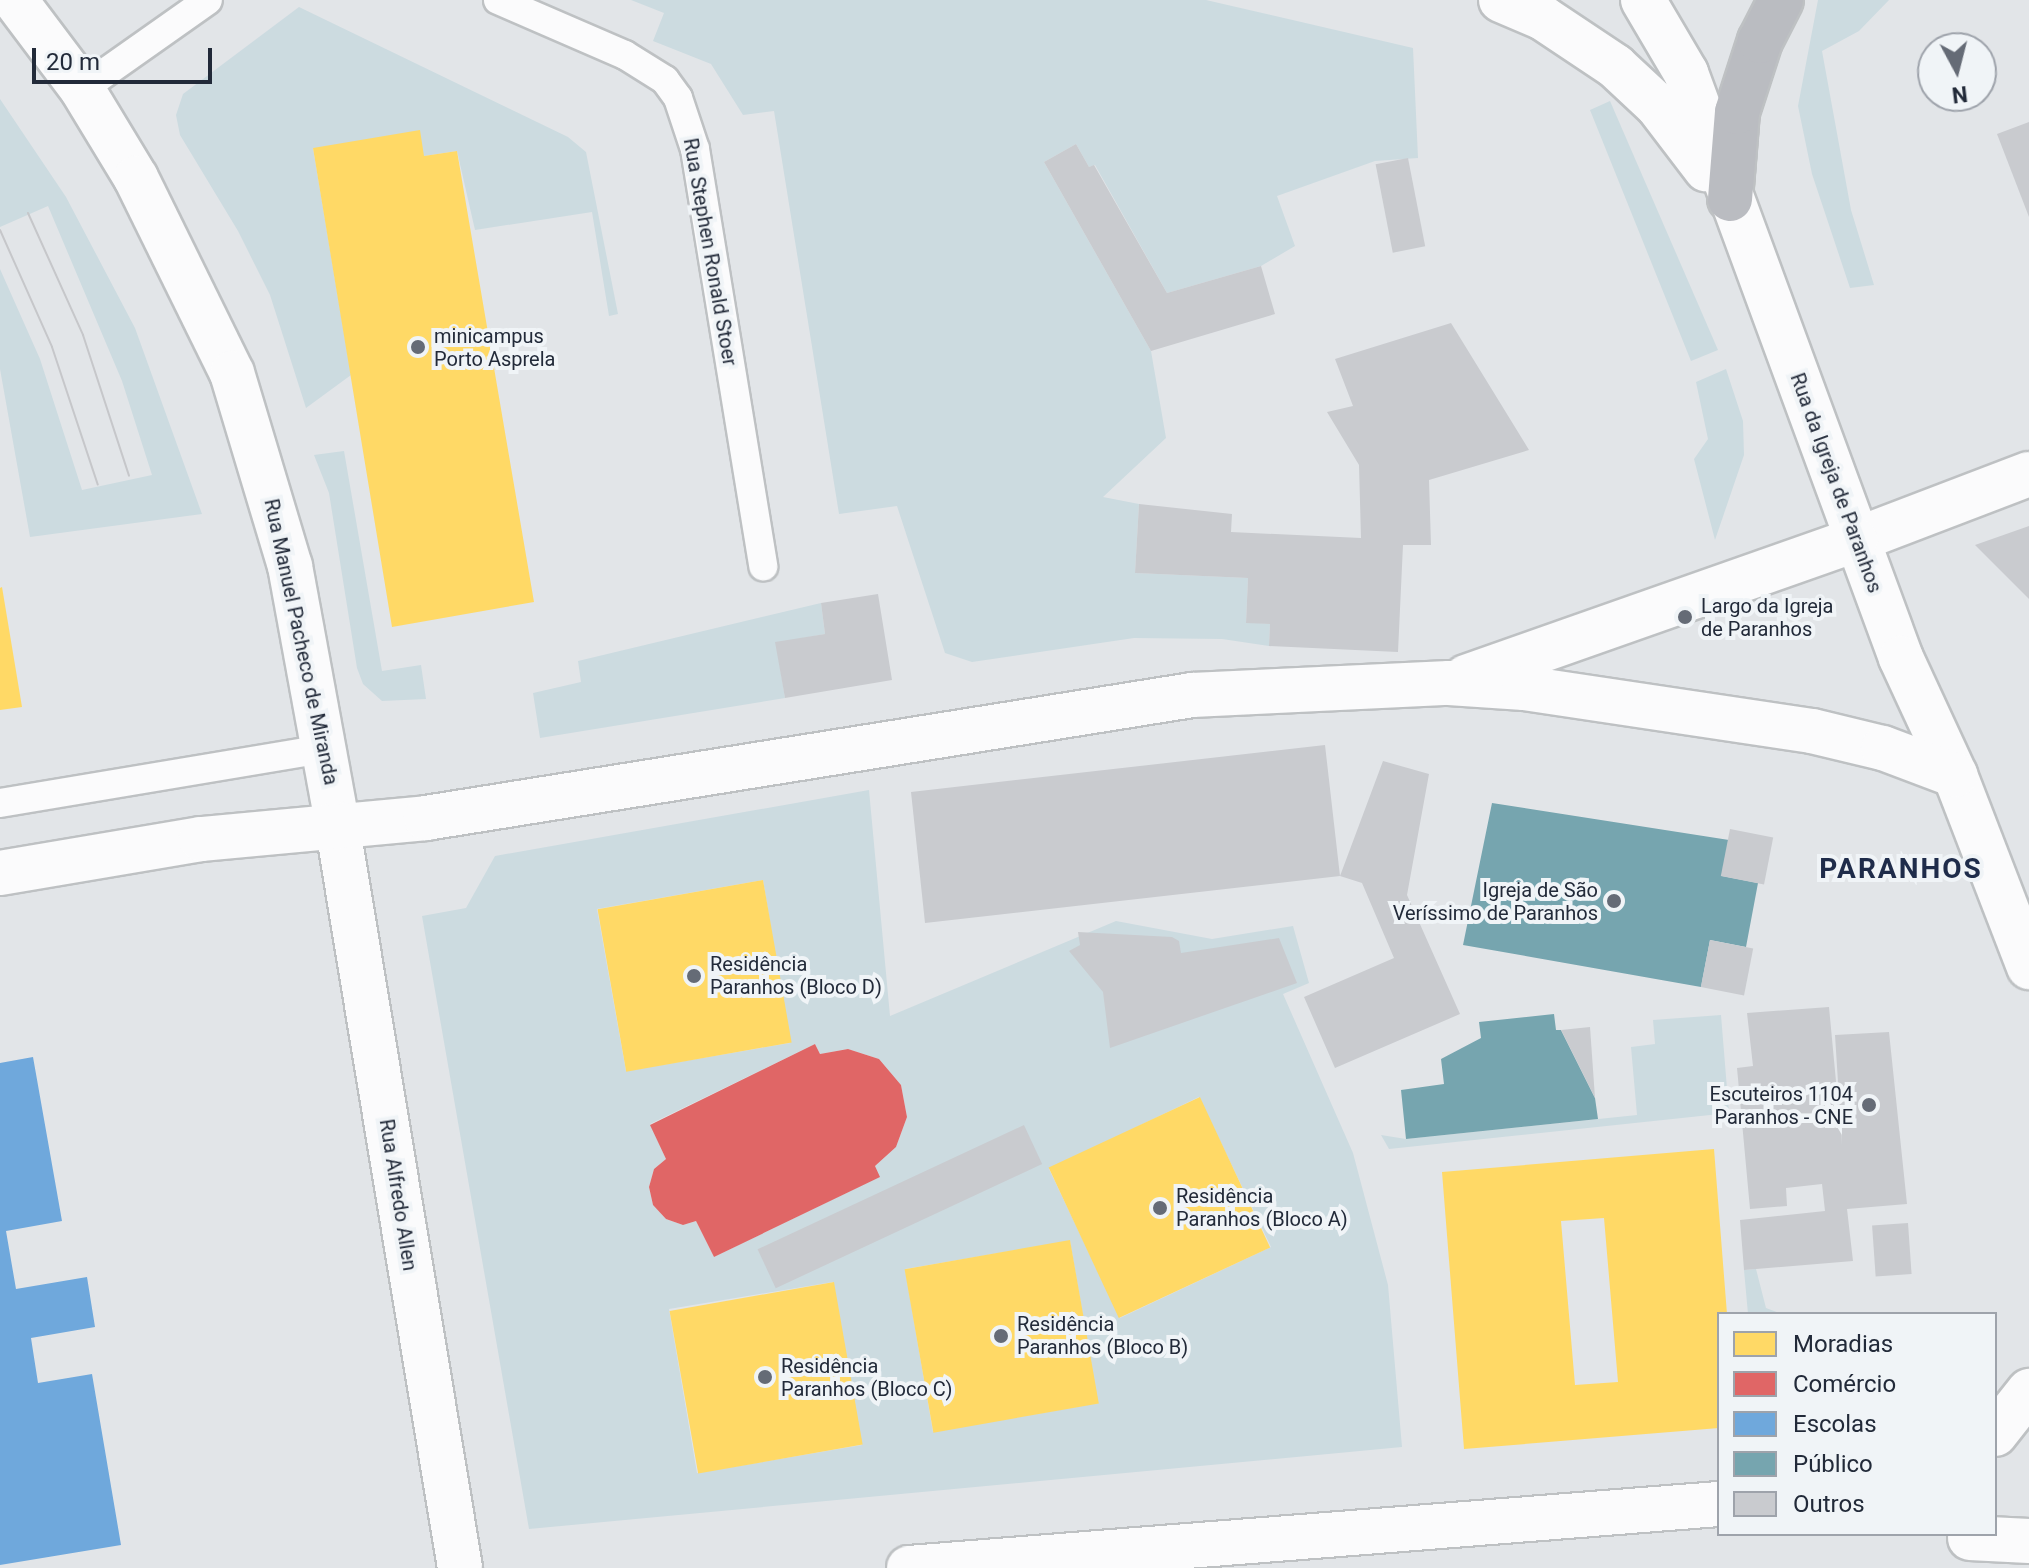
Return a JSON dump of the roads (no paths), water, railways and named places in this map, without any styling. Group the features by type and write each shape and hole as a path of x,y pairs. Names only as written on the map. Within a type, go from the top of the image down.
{"highway":[{"path":"1730,199 1737,112 1760,41 1781,0"}],"main road":[{"name":"Rua Manuel Pacheco de Miranda","path":"15,0 82,89 174,249 245,407 290,566 337,823"},
{"path":"1501,0 1543,18 1615,66 1657,105 1730,199"},
{"name":"Rua da Igreja de Paranhos","path":"1643,0 1686,73 1901,658 1955,775 2029,967"},
{"path":"1449,683 1856,540 2029,474"},
{"path":"0,873 337,823 426,818 1141,701 1449,683 1666,706 1812,731 1883,748 1955,775"},
{"name":"Rua Alfredo Allen","path":"337,823 460,1568"},
{"path":"1997,1431 2029,1391"},
{"path":"909,1568 1717,1504"},
{"path":"1970,1547 2029,1541"}],"lane":[{"path":"82,89 208,0"},
{"name":"Rua Stephen Ronald Stoer","path":"498,0 625,55 665,80 678,98 695,149 763,566"},
{"path":"0,803 322,749"}],"tram line":[{"path":"28,213 83,335 129,476"},
{"path":"0,230 52,347 98,485"}],"place":[{"name":"minicampus Porto Asprela","path":"418,347"},
{"name":"Largo da Igreja de Paranhos","path":"1685,617"},
{"name":"Igreja de São Veríssimo de Paranhos","path":"1614,901"},
{"name":"Residência Paranhos (Bloco D)","path":"694,976"},
{"name":"Escuteiros 1104 Paranhos - CNE","path":"1869,1105"},
{"name":"Residência Paranhos (Bloco A)","path":"1160,1208"},
{"name":"Residência Paranhos (Bloco B)","path":"1001,1336"},
{"name":"Residência Paranhos (Bloco C)","path":"765,1377"}],"district":[{"name":"PARANHOS","path":"1901,869"}]}
